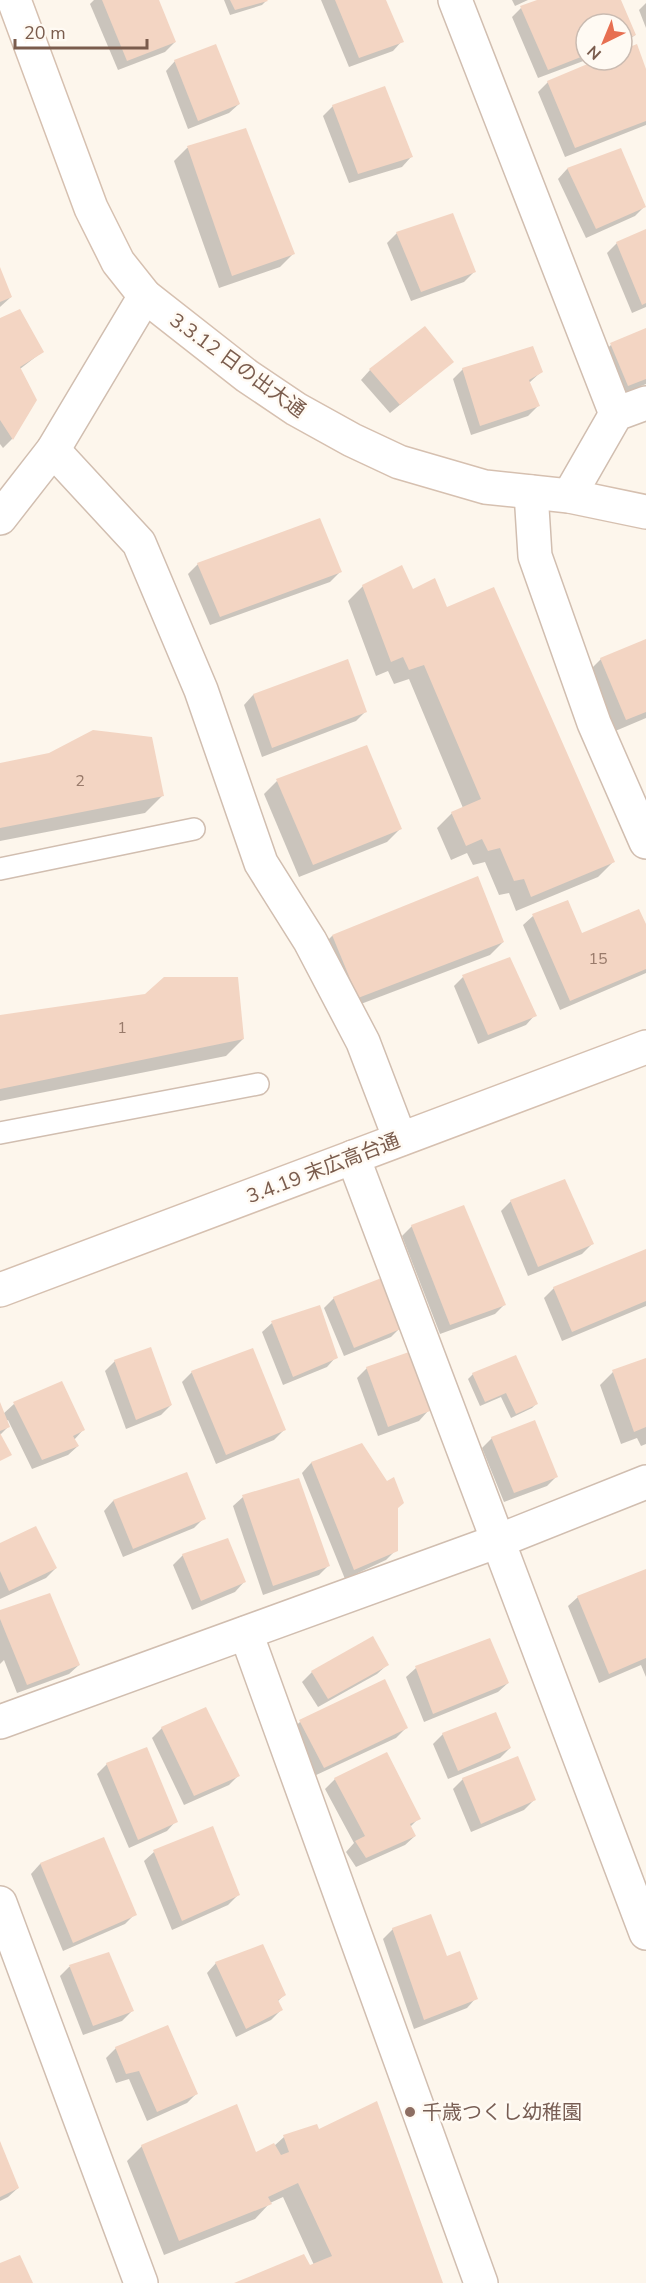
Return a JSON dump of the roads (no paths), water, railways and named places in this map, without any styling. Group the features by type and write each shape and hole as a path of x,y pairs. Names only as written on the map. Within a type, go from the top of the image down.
{"street":[{"name":"3.3.12 日の出大通","path":"14,0 91,208 118,262 145,296 247,376 296,409 352,440 399,462 485,487 569,496 646,512"},
{"path":"454,0 616,414"},
{"path":"0,518 53,450 145,296"},
{"path":"569,496 616,414 646,403"},
{"path":"53,450 139,543 201,690 261,863 310,941 363,1042 400,1139"},
{"path":"531,492 535,556 594,723 646,842"},
{"name":"3.4.19 末広高台通","path":"0,1290 646,1047"},
{"path":"354,1157 646,1933"},
{"path":"0,1722 498,1541 646,1482"},
{"path":"246,1633 481,2283"},
{"path":"0,1903 141,2283"}],"lane":[{"path":"0,869 194,829"},
{"path":"0,1133 258,1084"}],"place":[{"name":"千歳つくし幼稚園","path":"410,2112"}]}
